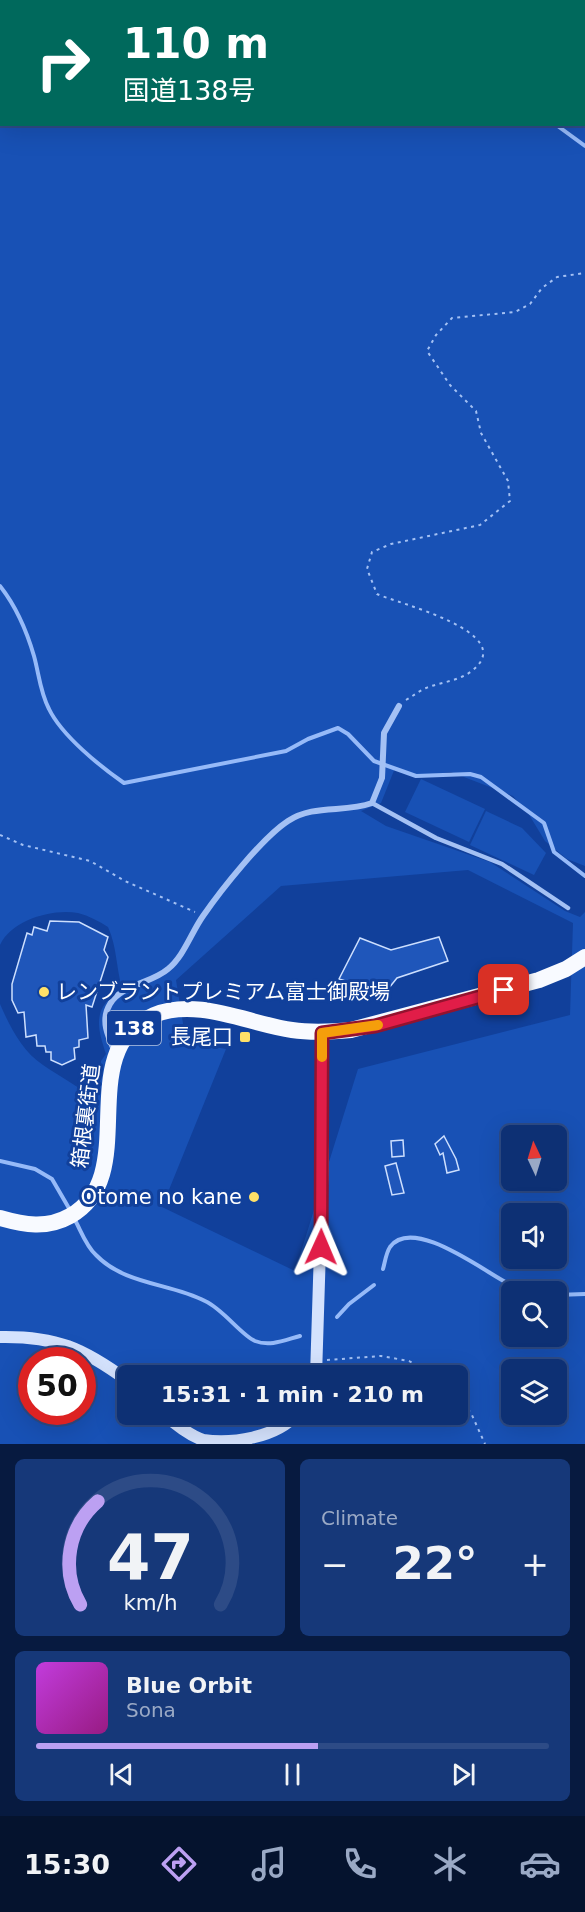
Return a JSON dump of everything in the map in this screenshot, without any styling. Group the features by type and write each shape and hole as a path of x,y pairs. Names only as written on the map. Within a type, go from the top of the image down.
{"highway":[{"name":"138","path":"322,1033 375,1026 539,980 566,969 585,957"},
{"name":"箱根裏街道","path":"0,1218 33,1226 63,1220 82,1210 100,1183 105,1162 108,1096 116,1055 125,1038 136,1025 154,1015 172,1010 193,1009 291,1030 322,1033"}],"main road":[{"path":"318,1365 322,1033"},
{"path":"0,1337 39,1338 73,1346 117,1373"},
{"path":"176,1425 203,1441 234,1444 261,1437 285,1425"}],"street":[{"path":"116,1055 107,1036 105,1022 110,1003 126,991 168,970 183,952 203,916 254,855 288,821 308,812 346,810 372,803 383,772 384,733 399,706"}],"lane":[{"path":"372,803 436,838 502,864 568,908"}],"path":[{"path":"399,706 426,688 472,672 482,662 483,651 476,640 450,620 377,594 367,569 372,552 391,544 480,525 510,501 508,481 481,433 476,411 450,385 428,351 436,335 452,318 515,312 530,304 542,288 557,277 585,273"},
{"path":"0,835 23,845 90,861 125,881 203,916"},
{"path":"319,1361 381,1356 409,1361 416,1365"},
{"path":"468,1410 485,1444"}],"shaded area":[{"path":"0,126 585,126 585,866 567,859 545,841 528,813 513,796 451,772 423,776 395,768 381,803 361,811 386,826 490,862 565,911 580,917 585,912 585,1444 0,1444 0,1004 12,1030 29,1053 97,1102 101,1061 106,1054 100,1034 99,1017 106,1003 122,988 108,927 86,916 68,912 45,914 23,923 5,936 0,945","holes":["468,870 573,923 570,1015 358,1069 295,1271 162,1207 226,1049 186,1042 176,980 281,886"]},
{"path":"421,779 485,809 469,842 405,812"},
{"path":"486,811 522,828 546,853 534,875 470,845"}],"building":[{"name":"レンブラントプレミアム富士御殿場","path":"50,921 79,922 108,937 104,950 108,957 92,1007 86,1005 88,1038 79,1040 79,1047 74,1048 75,1059 62,1065 51,1060 51,1052 46,1052 45,1046 37,1046 36,1035 26,1037 24,1012 18,1013 12,1000 12,984 27,933 32,935 34,927 47,931"},
{"path":"439,937 448,961 397,978 385,993 339,979 360,938 391,950"},
{"path":"444,1136 459,1170 447,1173 443,1153 440,1155 435,1144"},
{"path":"403,1140 404,1156 392,1157 391,1141"},
{"path":"396,1163 404,1193 392,1195 385,1166"}],"waterway":[{"path":"558,126 585,146"},
{"path":"0,586 16,610 24,628 44,696 55,719 83,750 124,783 286,751 308,739 338,728 348,734 374,761 416,776 470,774 481,777 544,823 554,852 585,876"},
{"path":"0,1161 35,1169 52,1179 70,1210"},
{"path":"75,1220 92,1251 120,1272 205,1301 255,1341 272,1343 300,1336"},
{"path":"383,1269 390,1247 401,1239 415,1238 450,1250 504,1281"},
{"path":"337,1317 349,1304 374,1285"},
{"path":"567,1295 585,1294"}],"slow traffic":[{"path":"322,1057 322,1033 378,1025"}],"place":[{"name":"レンブラントプレミアム富士御殿場","path":"44,992"},
{"name":"長尾口","path":"245,1037"},
{"name":"Otome no kane","path":"254,1197"}],"route":[{"path":"321,1247 322,1033 375,1026 504,990"}]}
